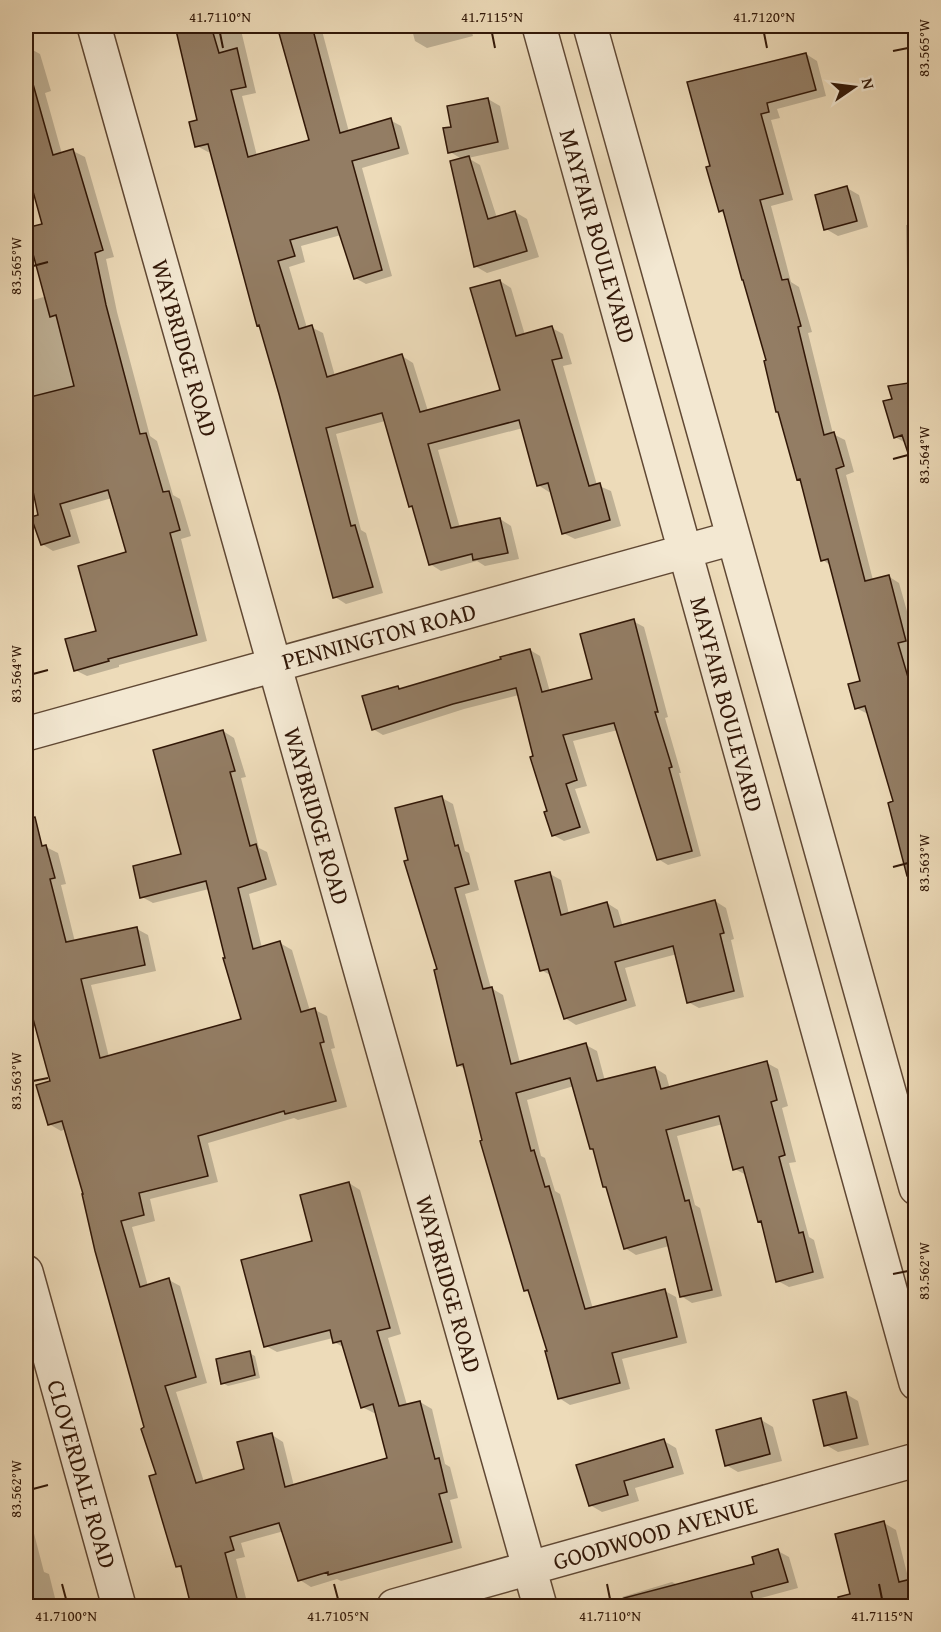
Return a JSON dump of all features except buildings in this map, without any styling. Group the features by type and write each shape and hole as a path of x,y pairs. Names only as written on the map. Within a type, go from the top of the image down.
{"street":[{"name":"WAYBRIDGE ROAD","path":"94,26 540,1606"},
{"name":"MAYFAIR BOULEVARD","path":"539,26 915,1383"},
{"name":"MAYFAIR BOULEVARD","path":"590,26 915,1188"},
{"name":"PENNINGTON ROAD","path":"26,734 734,538"},
{"name":"CLOVERDALE ROAD","path":"26,1272 119,1606"},
{"name":"GOODWOOD AVENUE","path":"394,1606 915,1460"}]}
